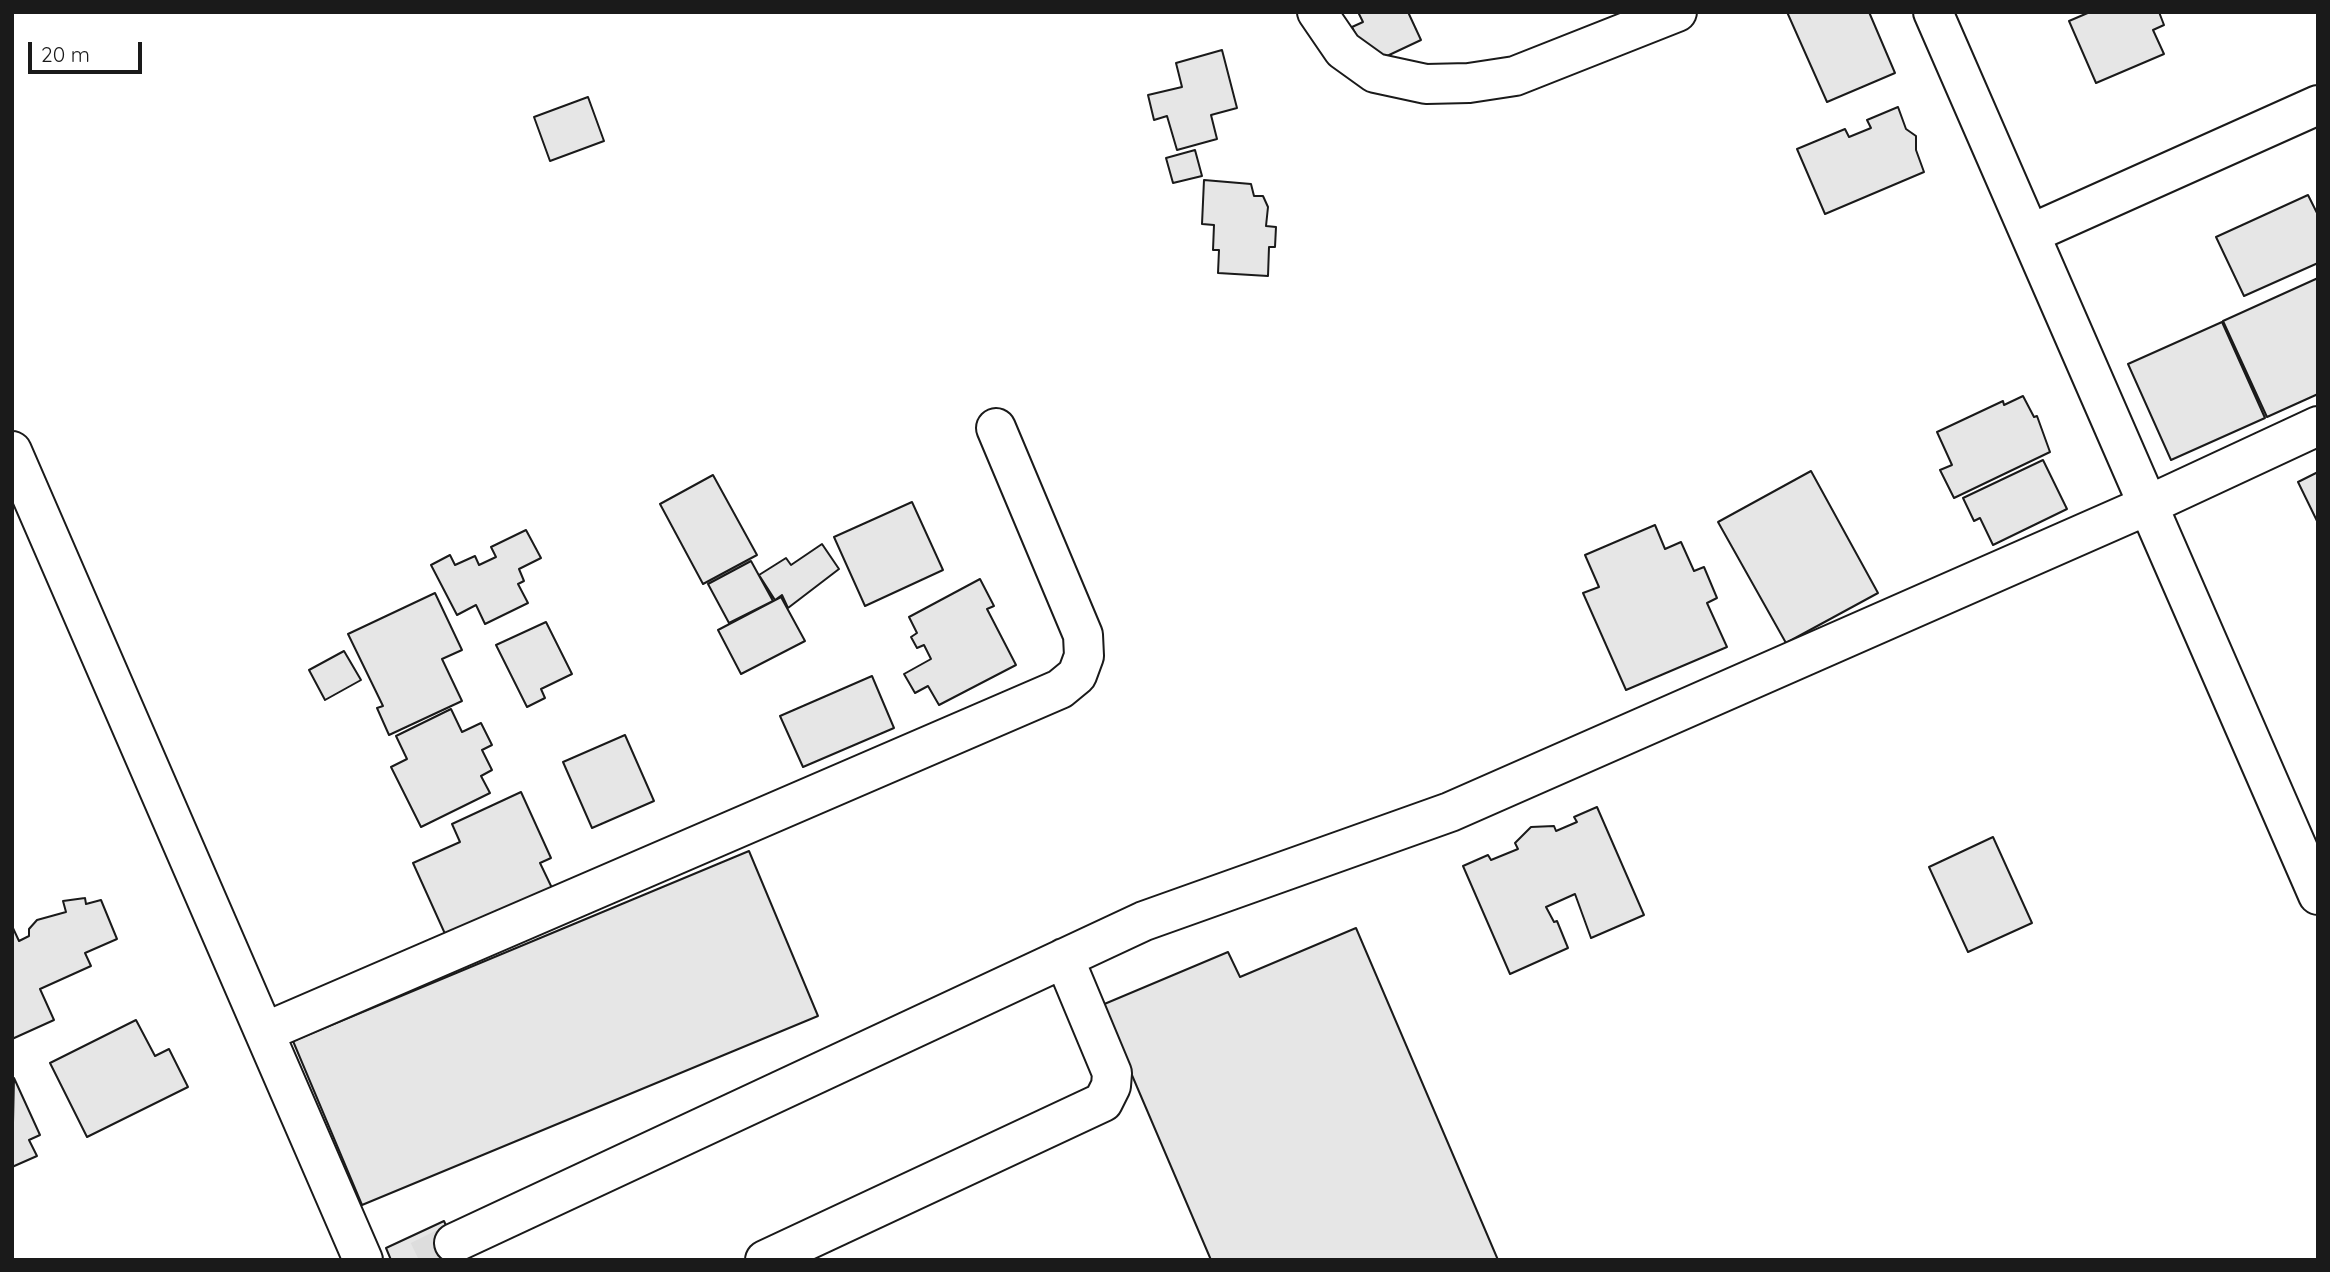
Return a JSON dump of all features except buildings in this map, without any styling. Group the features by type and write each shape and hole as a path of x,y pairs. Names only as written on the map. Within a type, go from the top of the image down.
{"street":[{"path":"1317,12 1343,50 1375,73 1426,84 1469,83 1515,76 1677,12"},
{"path":"1933,12 2146,506 2318,895"},
{"path":"2030,234 2318,105"},
{"path":"454,1243 1144,920 1450,812 2146,506 2318,426"},
{"path":"265,1032 1060,689 1077,675 1084,656 1083,635 996,428"},
{"path":"12,451 363,1260"},
{"path":"765,1260 1103,1102 1111,1086 1112,1073 1064,958"}],"tunnel":[{"path":"419,1260 454,1243"}]}
